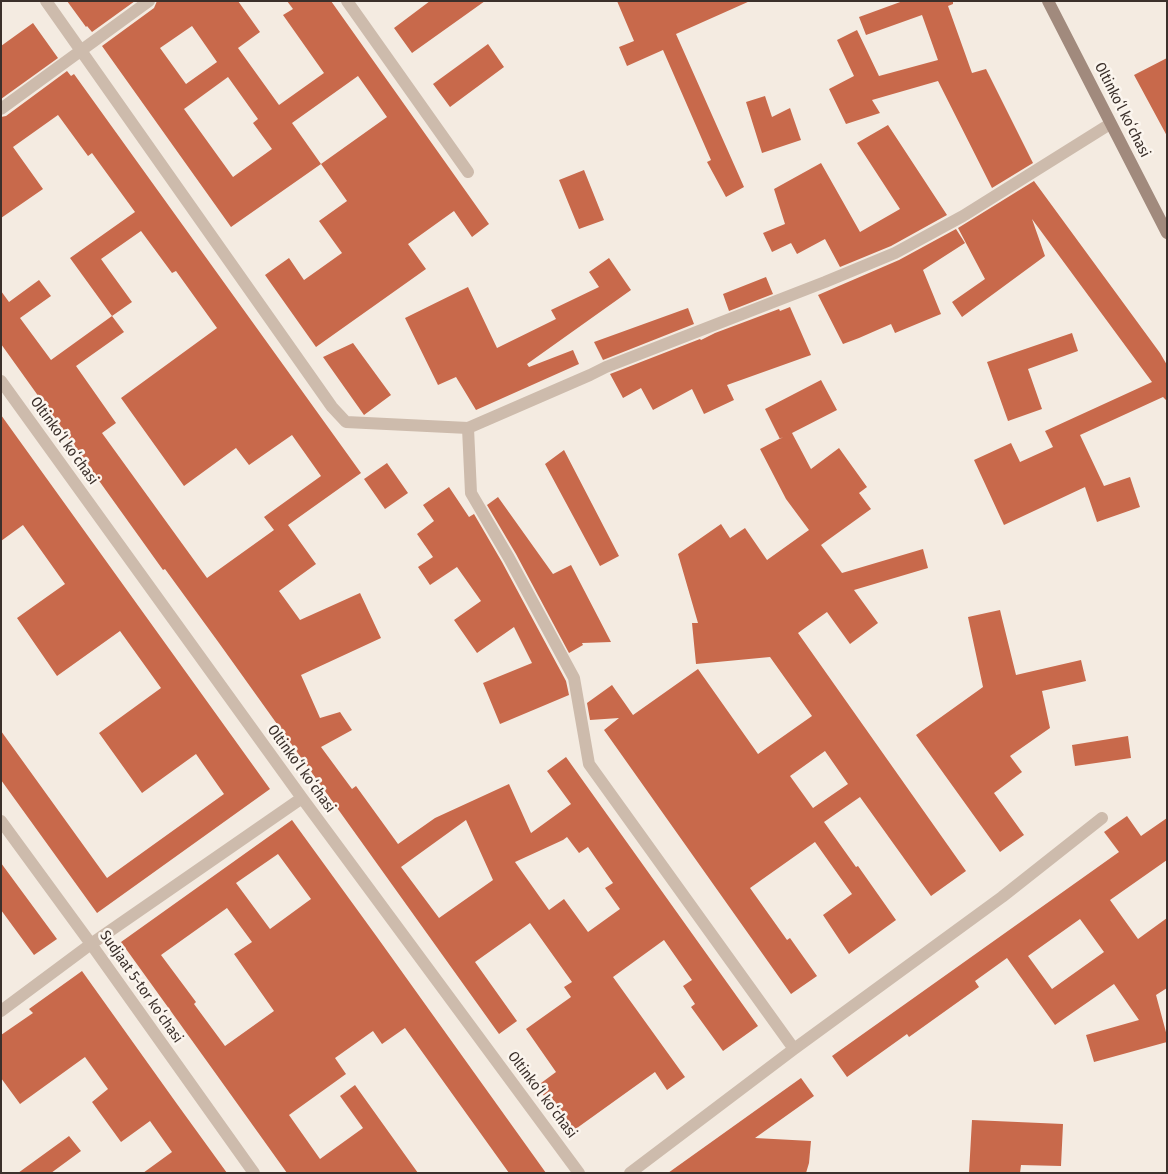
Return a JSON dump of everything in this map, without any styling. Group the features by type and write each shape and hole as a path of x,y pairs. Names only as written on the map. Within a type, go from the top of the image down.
{"main road":[{"name":"Oltinkoʻl koʻchasi","path":"1048,1 1167,233"}],"street":[{"path":"46,1 332,407 346,422 468,428 606,367 895,253 962,216 1110,124"},
{"path":"1,108 149,1"},
{"path":"347,1 468,172"},
{"name":"Oltinkoʻl koʻchasi","path":"1,381 302,798 579,1173"},
{"path":"468,428 471,493 509,558 574,678 589,764 794,1049"},
{"path":"1,1011 91,944 302,798"},
{"path":"630,1173 794,1049 1002,897 1102,818"},
{"name":"Sudjaat 5-tor koʻchasi","path":"1,821 254,1173"}],"building":[{"path":"67,1 135,1 92,32 86,27"},
{"path":"157,1 238,1 260,32 238,48 279,105 324,73 283,15 293,9 287,1 331,1 489,224 472,237 454,211 408,244 426,269 316,347 265,275 289,258 304,280 342,253 319,221 347,201 321,164 231,227 102,46 154,8","holes":["192,26 217,62 186,84 160,48","358,76 387,117 321,164 292,123","228,77 258,119 253,123 272,149 233,177 184,109"]},
{"path":"430,1 485,1 412,53 394,28"},
{"path":"617,1 750,1 676,34 744,187 726,197 707,162 711,160 663,50 627,66 619,47 634,41"},
{"path":"903,1 953,1 953,4 948,6 972,73 986,69 1033,163 992,188 938,81 872,100 880,113 846,124 829,89 854,76 837,40 857,30 879,76 938,60 922,15 866,35 859,17"},
{"path":"33,23 58,58 1,99 1,46"},
{"path":"488,44 504,67 450,107 433,84"},
{"path":"1167,58 1167,136 1134,75"},
{"path":"67,71 71,76 74,74 361,473 288,525 316,564 279,591 300,620 360,593 381,638 301,675 320,718 340,712 352,730 321,747 352,789 356,786 398,844 435,818 509,784 531,833 571,804 547,771 566,757 758,1026 723,1051 691,1007 695,1004 683,986 692,980 664,940 613,977 685,1077 667,1090 655,1072 570,1133 537,1086 556,1072 526,1029 571,997 564,987 572,982 530,923 475,962 517,1021 499,1034 219,643 165,569 163,570 1,344 1,291 9,302 39,280 51,296 20,318 51,360 112,316 70,258 135,212 92,153 88,156 58,115 13,147 43,189 1,218 1,117 6,116","holes":["141,231 172,273 176,271 217,328 121,398 184,486 236,448 249,465 292,435 321,476 264,517 274,530 207,578 102,433 116,423 76,366 124,332 112,316 132,302 101,259","466,820 493,880 439,918 401,867","567,837 579,853 588,847 613,883 605,888 620,909 588,932 564,899 549,910 515,862"]},
{"path":"765,96 772,117 790,108 801,140 762,153 746,102"},
{"path":"888,125 947,215 891,246 840,267 825,239 797,254 791,243 772,252 763,233 785,224 774,189 821,163 860,232 900,209 857,143"},
{"path":"584,170 604,220 579,229 559,180"},
{"path":"1034,181 1167,365 1167,401 1163,397 1080,435 1104,486 1130,477 1140,507 1097,522 1085,487 1004,525 974,460 1011,443 1020,462 1053,447 1045,431 1152,382 1032,219 1045,256 962,317 952,302 985,279 958,228"},
{"path":"956,229 965,243 923,270 941,314 895,333 891,324 843,344 818,295 899,260"},
{"path":"609,258 631,290 527,364 529,367 573,350 579,364 476,410 456,377 438,385 405,318 468,287 497,348 556,319 551,310 599,287 589,272"},
{"path":"766,277 773,294 729,311 723,294"},
{"path":"790,307 811,355 727,385 734,400 704,414 692,389 653,410 641,388 623,398 610,374 779,309 780,311"},
{"path":"688,308 694,324 603,360 594,342"},
{"path":"1072,333 1078,351 1028,369 1042,409 1008,421 987,362"},
{"path":"353,343 391,395 364,415 323,357"},
{"path":"821,380 837,410 792,433 811,469 839,448 867,487 859,493 871,509 821,545 842,573 923,549 928,568 854,590 878,623 850,644 827,612 798,633 966,871 931,896 860,797 824,822 896,920 849,954 823,915 852,894 815,842 750,888 787,940 790,938 817,976 791,994 604,730 619,718 590,720 587,703 612,685 633,715 698,669 758,754 812,716 770,657 696,664 692,623 698,623 678,554 721,524 730,538 745,528 767,560 809,530 786,499 760,449 780,439 765,409","holes":["825,751 848,784 813,808 790,776"]},
{"path":"1,415 270,789 97,913 1,780 1,731 107,878 224,794 196,754 142,793 99,733 161,688 120,631 57,676 17,618 65,584 23,525 1,541"},
{"path":"564,450 619,556 600,566 545,464"},
{"path":"387,463 408,493 385,509 364,479"},
{"path":"449,487 469,517 474,514 566,681 569,695 500,724 483,683 532,663 514,627 477,653 454,620 481,601 457,567 430,585 418,567 433,557 417,534 434,521 423,505"},
{"path":"498,497 553,574 571,565 611,642 582,643 583,645 569,653 516,554 487,505"},
{"path":"1000,610 1016,675 1081,660 1086,681 1042,691 1050,728 1010,756 1022,772 994,793 1024,835 1000,852 916,735 983,687 968,617"},
{"path":"1128,736 1131,758 1075,766 1072,745"},
{"path":"1127,816 1141,836 1167,818 1167,860 1110,900 1138,939 1167,918 1167,988 1156,995 1167,1042 1094,1062 1086,1035 1139,1020 1114,984 1055,1025 1007,958 975,981 979,987 909,1037 907,1034 847,1077 832,1056 1119,852 1104,832","holes":["1080,919 1104,952 1052,989 1028,956"]},
{"path":"292,820 546,1173 509,1173 405,1028 382,1044 373,1031 335,1058 346,1074 289,1115 320,1159 363,1128 340,1096 355,1085 418,1173 287,1173 121,942","holes":["278,854 311,899 270,929 236,883","227,908 252,942 234,954 274,1011 225,1046 194,1004 196,1002 161,955"]},
{"path":"1,863 57,939 34,955 1,910"},
{"path":"82,971 227,1173 143,1173 172,1152 150,1121 121,1142 92,1102 108,1089 85,1057 20,1104 1,1078 1,1035 33,1013 29,1009"},
{"path":"801,1078 814,1096 755,1138 811,1141 806,1173 668,1173"},
{"path":"972,1120 1063,1124 1061,1166 1021,1165 1020,1173 969,1173"},
{"path":"69,1136 81,1151 51,1173 18,1173"}]}
